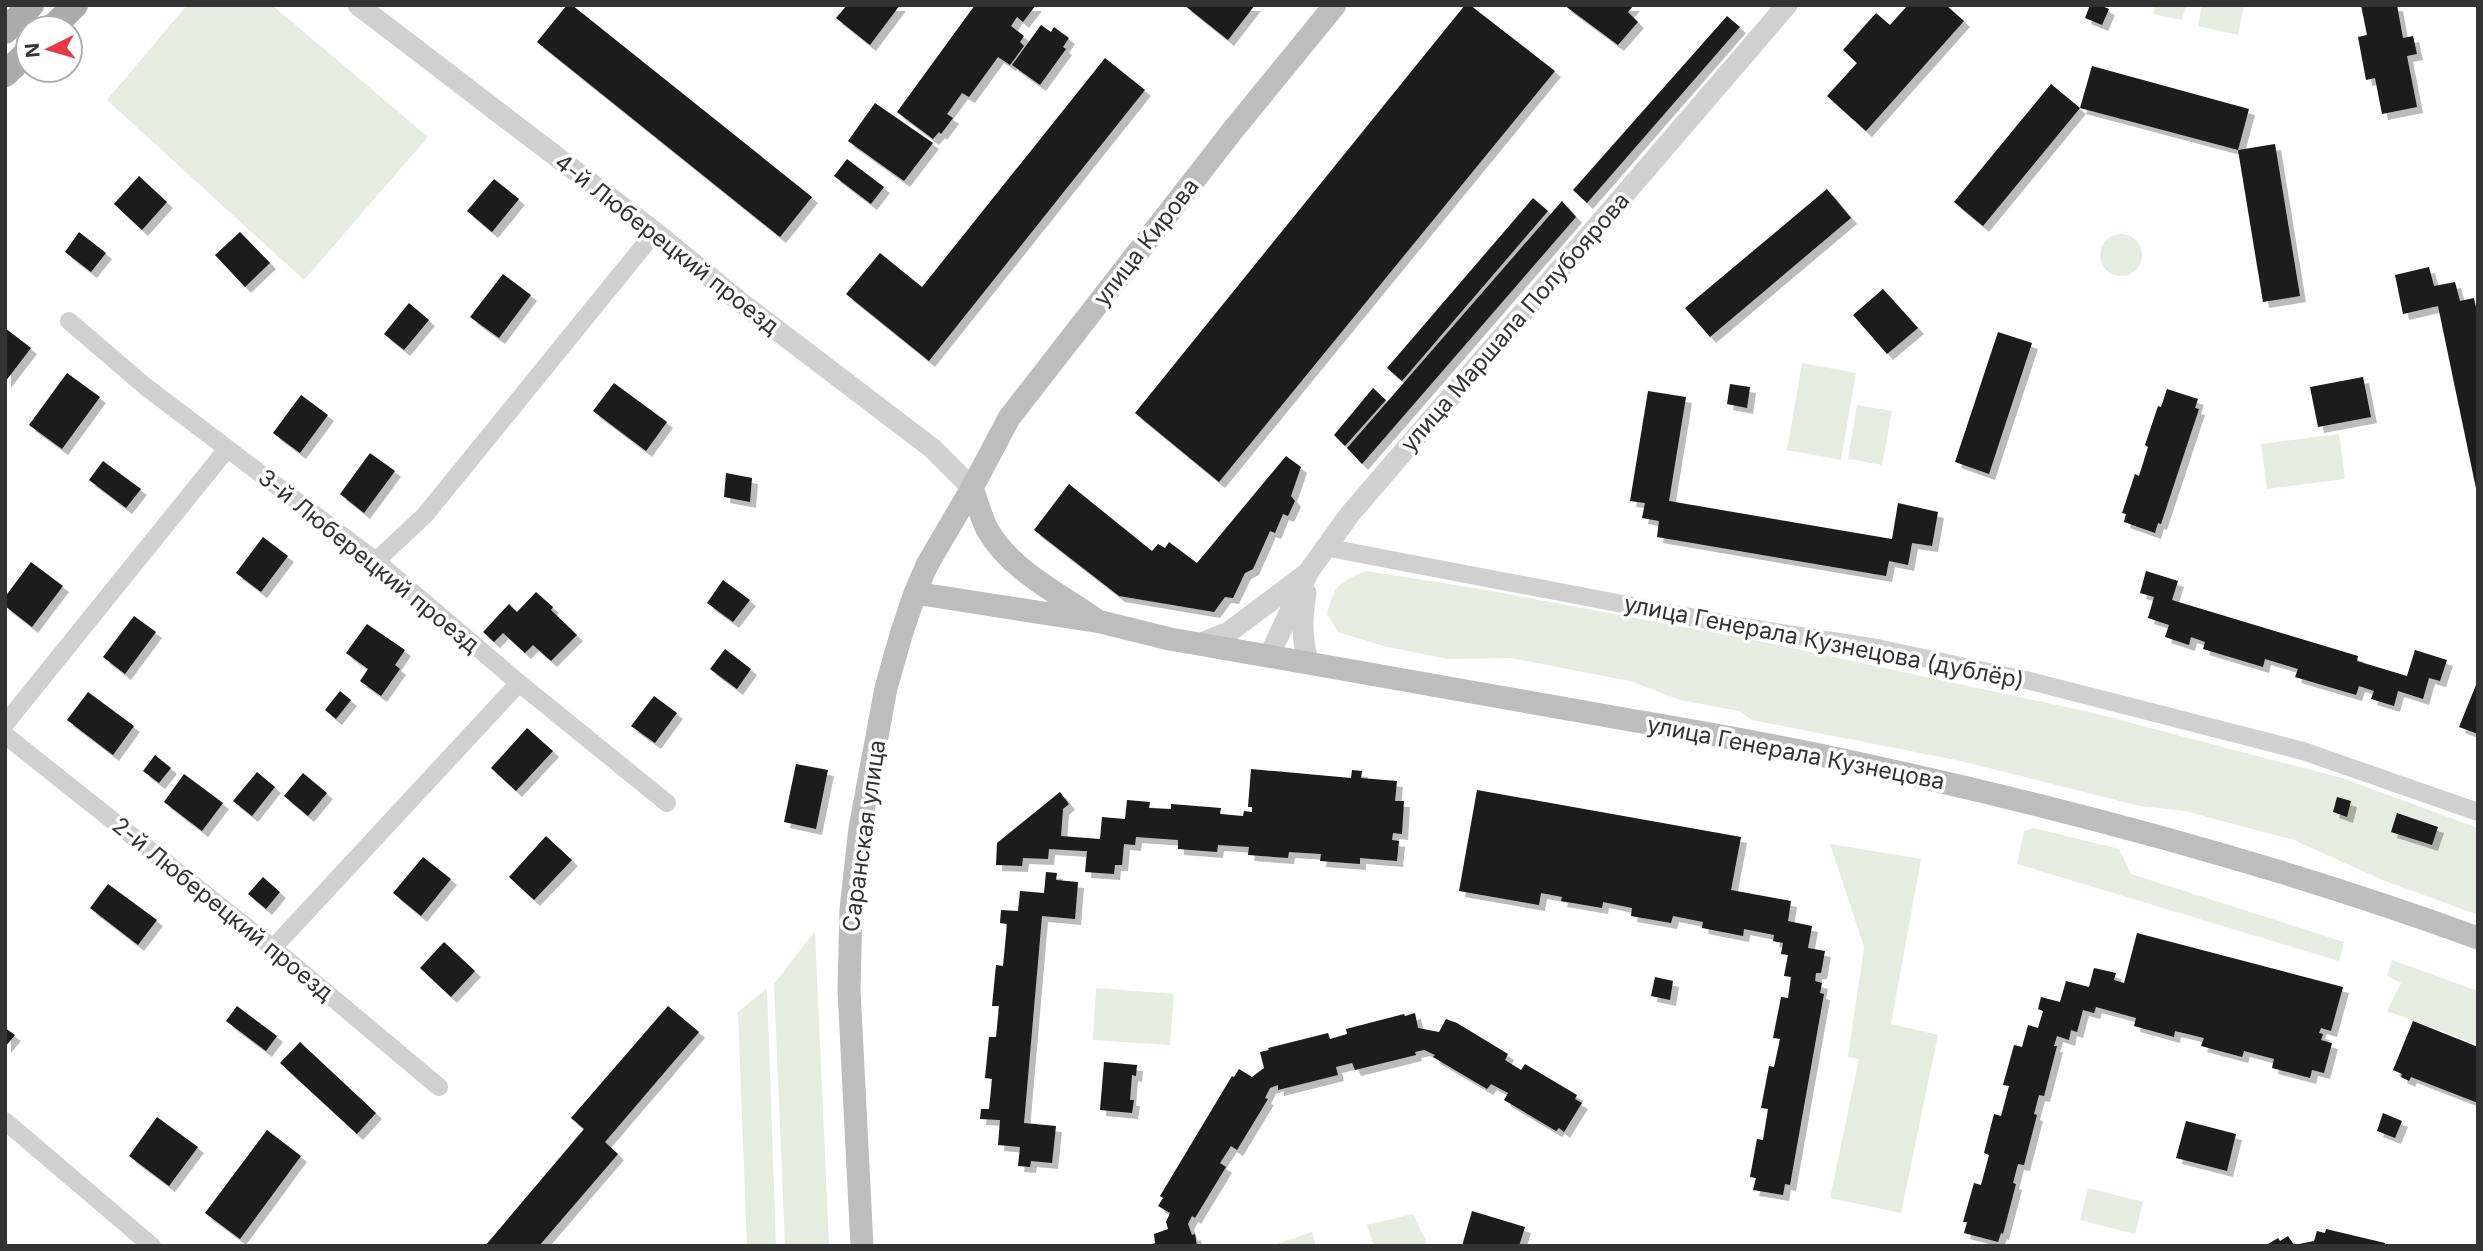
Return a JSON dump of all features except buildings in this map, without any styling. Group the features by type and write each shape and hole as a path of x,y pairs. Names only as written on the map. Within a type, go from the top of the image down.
{"main road":[{"path":"5,31 31,5"},
{"name":"улица Кирова","path":"972,488 1009,418 1233,130 1335,5"},
{"name":"Саранская улица","path":"862,1246 849,990 851,909 860,828 886,688 901,635 927,565 972,488"},
{"name":"улица Генерала Кузнецова","path":"972,488 987,529 1021,568 1101,622"},
{"name":"улица Генерала Кузнецова","path":"915,593 1101,622 1199,644 1815,754 2137,830 2264,866 2478,938"}],"street":[{"name":"4-й Люберецкий проезд","path":"358,5 932,448 972,488"},
{"name":"улица Маршала Полубоярова","path":"1269,656 1309,571 1350,514 1787,5"},
{"path":"376,561 425,515 655,232"},
{"name":"3-й Люберецкий проезд","path":"69,321 146,387 376,561 519,683 667,803"},
{"path":"5,724 227,449"},
{"name":"улица Генерала Кузнецова (дублёр)","path":"1325,547 1727,624 1877,648 2026,680 2303,751 2478,812"},
{"path":"1199,644 1229,632 1309,571"},
{"path":"1309,571 1302,627 1310,663"},
{"path":"273,948 519,683"},
{"name":"2-й Люберецкий проезд","path":"5,735 273,948 439,1087"},
{"path":"5,1121 152,1246"}],"shaded area":[{"path":"187,5 272,5 428,137 304,280 107,100"},
{"path":"2155,5 2186,5 2182,20 2153,14"},
{"path":"2202,5 2244,5 2238,35 2198,26"},
{"path":"2121,234 2136,240 2142,255 2136,270 2121,276 2106,270 2100,255 2106,240"},
{"path":"1802,363 1856,373 1841,460 1787,450"},
{"path":"1857,405 1892,411 1882,465 1848,459"},
{"path":"2339,434 2345,479 2267,489 2261,444"},
{"path":"1366,571 1480,589 1764,642 2089,712 2342,778 2478,828 2478,915 2380,879 2294,840 2185,811 2140,806 1961,761 1752,720 1739,711 1680,700 1630,681 1511,658 1449,659 1383,646 1338,632 1327,614 1332,597 1344,582"},
{"path":"2034,828 2119,849 2131,874 2344,942 2339,961 2017,864 2024,831"},
{"path":"1830,844 1921,859 1891,1024 1938,1035 1901,1213 1830,1198 1859,1059 1848,1057 1864,947"},
{"path":"815,931 829,1246 785,1246 774,984"},
{"path":"2392,960 2478,991 2478,1045 2387,1011 2401,983 2387,976"},
{"path":"767,988 776,1246 747,1246 738,1012"},
{"path":"1096,988 1174,994 1170,1045 1093,1040"},
{"path":"2088,1188 2143,1202 2135,1234 2080,1220"},
{"path":"1413,1214 1428,1246 1374,1246 1367,1225"},
{"path":"1312,1232 1316,1246 1271,1246"}]}
